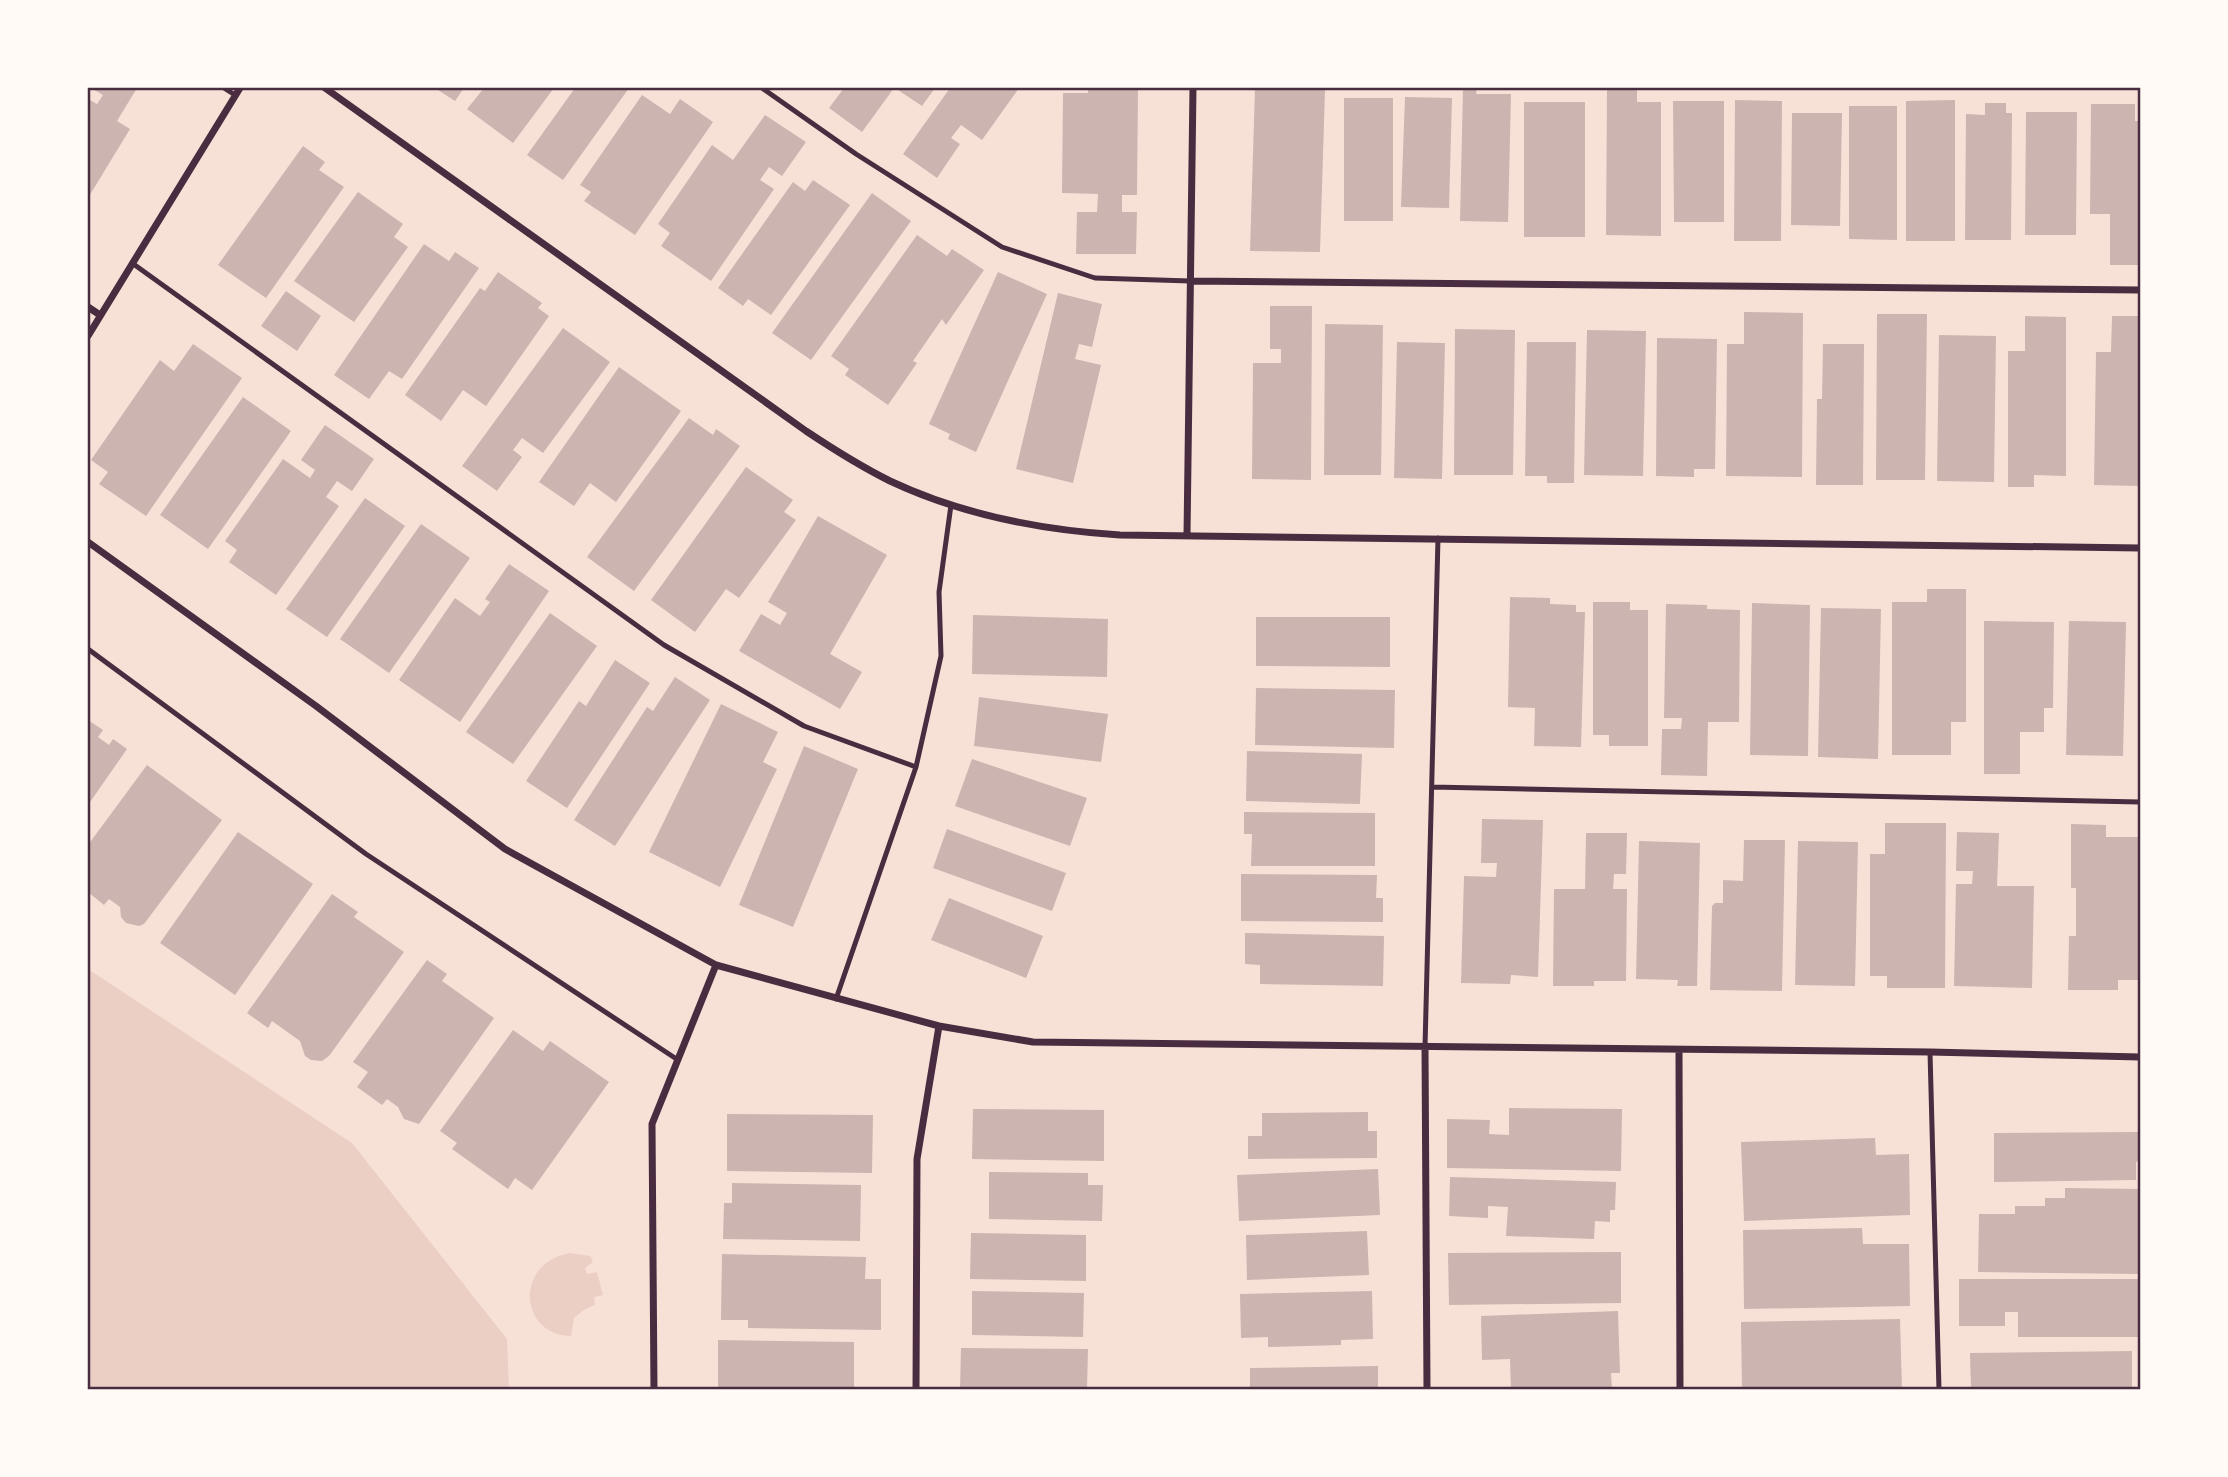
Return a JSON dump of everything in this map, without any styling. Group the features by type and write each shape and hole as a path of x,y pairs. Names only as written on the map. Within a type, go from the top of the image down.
{"street":[{"path":"325,88 847,458 891,481 980,514 1073,532 2140,548"},
{"path":"1187,535 1193,88"},
{"path":"88,336 237,91"},
{"path":"1190,281 2140,290"},
{"path":"88,307 100,315"},
{"path":"88,542 316,706 505,849 716,965 939,1026 1033,1042 1930,1052 2140,1057"},
{"path":"654,1390 652,1124 716,965"},
{"path":"916,1390 918,1159 939,1026"},
{"path":"1425,1047 1427,1390"},
{"path":"1679,1051 1680,1390"}],"lane":[{"path":"224,88 237,91"},
{"path":"762,88 856,154 1002,247 1095,278 1190,281"},
{"path":"132,263 664,645 804,726 916,767"},
{"path":"836,999 916,767 941,656 939,592 951,505"},
{"path":"1425,1047 1437,538"},
{"path":"88,649 366,854 678,1060"},
{"path":"1432,787 2140,802"},
{"path":"1930,1052 1939,1390"}],"shaded area":[{"path":"88,969 352,1143 507,1339 509,1389 88,1389"},
{"path":"570,1253 590,1256 593,1262 585,1268 587,1274 597,1272 603,1295 594,1297 595,1305 574,1318 571,1336 554,1333 541,1324 533,1312 530,1298 532,1284 539,1270 552,1259"}],"building":[{"path":"91,88 137,88 117,121 130,129 88,198 88,99 97,104 103,95"},
{"path":"435,88 464,88 455,101"},
{"path":"484,88 554,88 513,143 467,109"},
{"path":"575,88 629,88 563,180 527,155"},
{"path":"844,88 894,88 862,132 829,108"},
{"path":"895,88 935,88 922,106"},
{"path":"950,88 1019,88 982,140 961,125 951,138 960,144 937,178 903,154"},
{"path":"1088,88 1138,88 1137,195 1122,195 1122,212 1137,212 1136,254 1076,254 1077,212 1097,212 1098,194 1062,193 1063,93 1088,93"},
{"path":"1255,88 1325,90 1320,252 1250,251"},
{"path":"1463,88 1477,88 1476,94 1511,94 1508,222 1460,221"},
{"path":"1607,90 1637,90 1637,102 1661,102 1661,236 1606,235"},
{"path":"642,95 670,114 680,99 713,122 635,235 584,201 591,192 580,185"},
{"path":"1405,97 1452,98 1449,208 1401,207"},
{"path":"1344,98 1393,98 1393,221 1344,221"},
{"path":"1735,100 1782,101 1781,241 1734,241"},
{"path":"1955,100 1955,241 1906,241 1906,101"},
{"path":"1673,101 1724,101 1724,222 1674,222"},
{"path":"1524,102 1585,102 1585,237 1524,237"},
{"path":"1985,103 2006,103 2006,113 2012,113 2011,240 1965,240 1966,114 1985,115"},
{"path":"2091,104 2135,104 2135,121 2140,121 2140,265 2110,265 2110,214 2090,214"},
{"path":"1849,106 1897,106 1897,240 1849,239"},
{"path":"2026,112 2077,112 2076,235 2025,235"},
{"path":"1792,113 1842,113 1840,226 1791,225"},
{"path":"765,115 806,142 782,176 769,167 760,180 774,189 711,281 661,246 670,233 658,224 712,145 733,160"},
{"path":"303,146 325,162 319,170 344,187 266,298 218,265"},
{"path":"813,180 850,205 771,315 748,299 743,306 718,288 793,182 805,191"},
{"path":"358,192 403,224 394,237 408,247 354,322 294,281"},
{"path":"872,193 911,221 811,360 772,333"},
{"path":"917,235 947,256 952,249 984,270 946,325 942,319 913,361 917,363 888,405 845,375 849,369 831,356"},
{"path":"424,244 449,261 455,252 479,268 402,379 389,371 369,399 334,375"},
{"path":"498,272 542,303 538,308 549,316 486,406 463,390 441,421 405,395 480,288 485,291"},
{"path":"998,272 1047,294 976,452 948,439 950,434 929,424"},
{"path":"286,291 321,316 297,351 261,326"},
{"path":"1058,293 1102,304 1092,347 1079,344 1075,359 1101,365 1073,483 1016,469"},
{"path":"1270,306 1312,306 1311,480 1252,479 1253,363 1281,363 1281,349 1270,349"},
{"path":"1744,312 1803,313 1802,477 1726,476 1727,344 1744,344"},
{"path":"1877,314 1927,314 1925,480 1876,480"},
{"path":"2025,316 2066,317 2066,476 2034,475 2034,487 2008,487 2008,351 2025,351"},
{"path":"2112,316 2140,316 2140,486 2094,485 2096,352 2111,352"},
{"path":"1325,324 1383,325 1381,475 1324,475"},
{"path":"563,328 610,362 543,453 522,438 513,450 522,457 497,491 462,466"},
{"path":"1455,329 1515,330 1513,475 1454,475"},
{"path":"1587,330 1646,331 1643,476 1584,475"},
{"path":"1939,335 1996,336 1994,482 1937,481"},
{"path":"1657,338 1717,339 1715,469 1694,469 1694,477 1656,476"},
{"path":"1397,342 1445,343 1442,479 1394,478"},
{"path":"1527,342 1576,342 1574,483 1547,483 1547,476 1525,476"},
{"path":"193,344 242,378 146,516 99,484 108,472 91,460 160,360 174,371"},
{"path":"1823,344 1864,344 1863,485 1816,485 1817,399 1822,399"},
{"path":"619,367 681,411 616,502 590,483 574,506 539,482"},
{"path":"243,397 291,431 208,549 160,515"},
{"path":"689,418 713,435 716,429 740,446 634,591 587,557"},
{"path":"325,425 374,459 352,491 337,481 326,497 339,506 276,595 229,562 237,550 225,541 283,459 310,478 315,470 301,460"},
{"path":"746,467 793,500 784,512 796,520 739,598 726,589 695,632 651,600"},
{"path":"365,498 405,526 327,637 286,609"},
{"path":"818,516 887,555 830,654 862,672 840,709 739,651 761,614 780,625 787,613 768,602"},
{"path":"421,524 470,558 389,673 340,639"},
{"path":"509,564 549,591 460,722 399,680 455,598 480,616 490,602 485,599"},
{"path":"1927,589 1966,589 1966,722 1951,722 1951,755 1892,755 1892,602 1927,602"},
{"path":"1510,597 1550,598 1550,604 1576,605 1576,612 1585,612 1581,747 1534,746 1535,708 1508,707"},
{"path":"1593,602 1630,602 1630,610 1648,610 1648,746 1609,746 1609,735 1593,735"},
{"path":"1752,603 1810,605 1808,756 1750,755"},
{"path":"1666,604 1707,605 1707,609 1740,610 1739,722 1708,722 1707,776 1661,775 1662,729 1681,729 1682,718 1664,718"},
{"path":"1821,608 1881,609 1878,759 1818,757"},
{"path":"550,613 597,646 513,764 466,732"},
{"path":"973,615 1108,619 1107,677 972,674"},
{"path":"1256,617 1390,617 1390,667 1256,666"},
{"path":"1984,621 2054,622 2053,708 2044,708 2044,732 2020,732 2020,774 1984,774"},
{"path":"2069,621 2126,622 2123,756 2066,755"},
{"path":"615,660 650,683 567,808 526,781 579,701 586,706"},
{"path":"675,677 710,700 615,846 574,820 647,707 653,711"},
{"path":"1256,688 1395,690 1394,748 1255,745"},
{"path":"979,697 1108,714 1101,762 974,746"},
{"path":"721,704 778,732 763,762 777,769 720,887 649,852"},
{"path":"88,720 103,730 98,737 109,745 113,739 127,749 88,805"},
{"path":"804,746 858,769 793,927 739,905"},
{"path":"1247,751 1362,754 1360,804 1246,801"},
{"path":"972,759 1087,798 1070,846 955,806"},
{"path":"147,765 222,820 144,924 139,926 126,923 121,917 120,907 109,899 104,905 88,892 88,845"},
{"path":"1244,812 1375,813 1375,866 1251,866 1252,834 1244,834"},
{"path":"1482,819 1543,820 1538,977 1511,975 1510,984 1461,983 1464,876 1496,877 1497,863 1481,863"},
{"path":"1885,823 1946,823 1945,988 1887,988 1887,976 1870,976 1870,854 1885,854"},
{"path":"2071,824 2106,825 2106,837 2140,837 2140,980 2118,980 2118,990 2068,990 2069,936 2076,936 2076,888 2071,888"},
{"path":"947,829 1066,873 1052,911 933,868"},
{"path":"238,832 313,884 235,995 160,943"},
{"path":"1957,832 1999,833 1997,886 2034,886 2032,988 1954,986 1956,884 1972,884 1973,871 1956,871"},
{"path":"1586,833 1627,833 1626,874 1614,874 1613,889 1627,889 1626,981 1594,981 1594,986 1553,986 1554,889 1585,889"},
{"path":"1744,840 1785,840 1782,991 1710,990 1712,906 1715,903 1723,903 1723,880 1743,881"},
{"path":"1639,841 1700,843 1697,986 1677,986 1678,980 1636,979"},
{"path":"1798,841 1858,842 1855,986 1795,985"},
{"path":"1241,874 1377,875 1376,898 1383,898 1383,922 1241,921"},
{"path":"332,894 358,912 354,917 404,952 329,1056 322,1061 311,1060 305,1056 300,1041 272,1021 268,1028 247,1013"},
{"path":"949,898 1043,936 1026,978 931,940"},
{"path":"1245,933 1384,936 1383,986 1260,984 1260,965 1245,964"},
{"path":"427,960 447,974 442,981 494,1018 419,1124 404,1119 398,1107 387,1099 382,1105 357,1087 368,1072 353,1062"},
{"path":"513,1030 543,1051 550,1041 609,1082 532,1190 515,1178 508,1189 452,1149 457,1143 440,1131"},
{"path":"1509,1108 1622,1109 1621,1171 1447,1168 1447,1119 1490,1120 1489,1134 1509,1135"},
{"path":"973,1109 1104,1110 1104,1161 972,1159"},
{"path":"1368,1112 1368,1131 1377,1131 1377,1158 1248,1159 1248,1136 1262,1136 1262,1113"},
{"path":"727,1114 873,1115 872,1173 727,1171"},
{"path":"2140,1132 2140,1160 2136,1162 2136,1180 1994,1182 1994,1133"},
{"path":"1875,1138 1876,1155 1909,1154 1910,1215 1744,1221 1741,1142"},
{"path":"1378,1169 1380,1215 1239,1221 1237,1175"},
{"path":"989,1172 1088,1173 1088,1185 1103,1185 1102,1221 989,1219"},
{"path":"1450,1177 1616,1182 1615,1210 1610,1210 1610,1222 1595,1221 1594,1239 1506,1236 1508,1207 1488,1206 1488,1218 1449,1216"},
{"path":"732,1183 861,1185 860,1241 723,1239 724,1203 732,1203"},
{"path":"2065,1188 2140,1189 2140,1274 1978,1272 1979,1214 2015,1214 2015,1206 2045,1206 2045,1198 2065,1198"},
{"path":"1862,1228 1863,1244 1909,1244 1910,1306 1744,1309 1743,1230"},
{"path":"1367,1231 1369,1275 1247,1280 1246,1235"},
{"path":"971,1233 1086,1235 1086,1281 970,1279"},
{"path":"1621,1252 1621,1303 1449,1305 1448,1253"},
{"path":"722,1254 866,1257 865,1279 881,1279 881,1330 748,1328 748,1320 721,1320"},
{"path":"1959,1279 2139,1279 2139,1337 2018,1337 2018,1312 2005,1312 2005,1326 1959,1326"},
{"path":"972,1291 1084,1293 1083,1337 972,1335"},
{"path":"1372,1291 1373,1339 1341,1340 1341,1345 1268,1347 1268,1337 1241,1338 1240,1294"},
{"path":"1618,1311 1620,1373 1611,1373 1612,1389 1511,1390 1510,1359 1482,1360 1481,1316"},
{"path":"1900,1319 1902,1390 1742,1390 1741,1322"},
{"path":"718,1340 854,1342 854,1390 718,1389"},
{"path":"961,1348 1088,1349 1087,1390 960,1390"},
{"path":"2132,1351 2132,1390 1971,1390 1970,1353"},
{"path":"1378,1366 1378,1390 1250,1390 1250,1368"}]}
